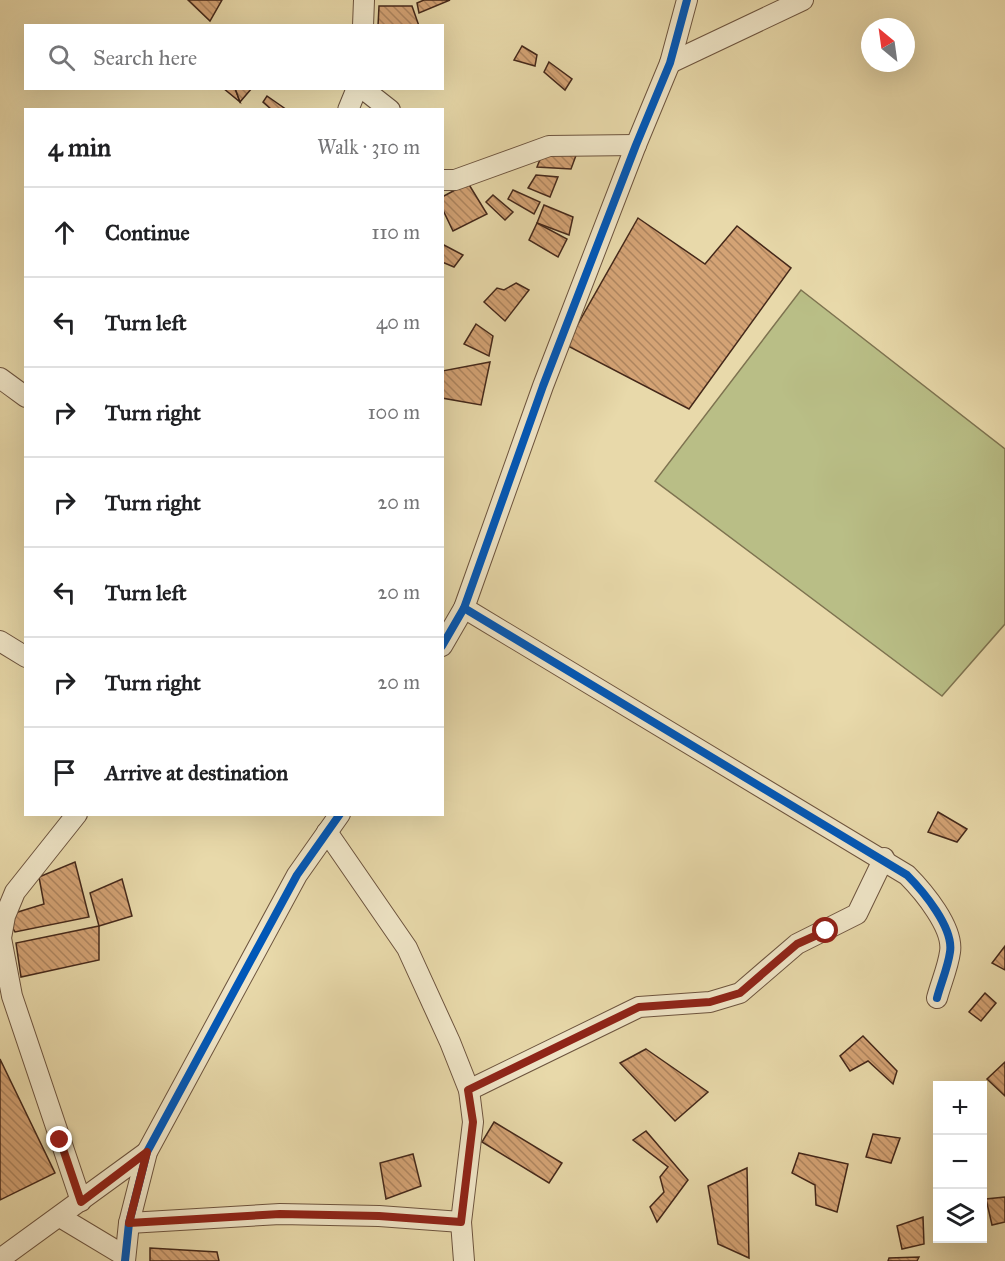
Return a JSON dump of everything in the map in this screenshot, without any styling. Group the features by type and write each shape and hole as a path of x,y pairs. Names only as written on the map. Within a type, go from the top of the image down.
{"street":[{"path":"363,24 364,0"},
{"path":"444,643 464,608 543,386 670,63 687,0"},
{"path":"670,63 803,0"},
{"path":"349,108 356,90"},
{"path":"365,90 387,108"},
{"path":"447,175 549,146 636,145"},
{"path":"0,378 24,396"},
{"path":"464,608 884,858 907,875 921,890 950,935 950,950 937,998"},
{"path":"0,641 24,656"},
{"path":"75,816 15,892 5,916 1,938 12,996 81,1202"},
{"path":"60,1217 125,1258 129,1223 147,1152 297,875 339,816"},
{"path":"327,832 407,948 450,1042 468,1090 473,1122 461,1222 464,1261"},
{"path":"468,1090 639,1007 710,1002 740,993 797,944 857,914 884,858"},
{"path":"0,1259 147,1152"},
{"path":"129,1223 280,1214 379,1216 461,1222"}],"green space":[{"path":"801,290 1005,449 1005,624 942,696 655,481"}],"building":[{"path":"188,0 222,0 210,21"},
{"path":"424,0 450,0 419,13 417,3"},
{"path":"379,6 412,6 418,24 378,24"},
{"path":"522,46 537,55 535,66 514,60"},
{"path":"549,62 572,79 565,90 544,72"},
{"path":"225,90 236,90 240,102"},
{"path":"236,90 250,90 240,102"},
{"path":"267,96 284,108 270,108 263,102"},
{"path":"578,150 571,169 537,167 543,152"},
{"path":"536,175 558,177 550,197 528,188"},
{"path":"468,183 487,214 453,231 444,212 444,196"},
{"path":"513,190 540,202 534,214 508,199"},
{"path":"493,195 513,212 505,220 486,202"},
{"path":"544,205 573,217 569,235 537,223"},
{"path":"638,218 705,264 737,226 791,268 689,409 566,345"},
{"path":"537,223 567,239 558,257 529,240"},
{"path":"444,245 463,255 454,267 444,263"},
{"path":"516,283 529,290 505,321 484,302 497,288 504,290"},
{"path":"476,324 493,336 489,356 464,344"},
{"path":"490,362 481,405 444,398 444,371"},
{"path":"938,812 967,829 957,842 928,832"},
{"path":"75,862 89,917 15,932 5,916 44,904 39,877"},
{"path":"122,879 132,916 99,926 90,893"},
{"path":"99,926 99,960 21,977 16,943"},
{"path":"1005,946 1005,970 992,963"},
{"path":"985,993 996,1003 981,1021 969,1012"},
{"path":"863,1036 897,1071 893,1084 868,1061 850,1071 840,1056"},
{"path":"646,1049 708,1092 675,1121 620,1063"},
{"path":"0,1059 55,1173 0,1200"},
{"path":"1005,1062 1005,1096 987,1079"},
{"path":"494,1122 562,1163 549,1183 482,1142"},
{"path":"646,1131 688,1180 657,1222 650,1207 664,1192 660,1177 668,1167 633,1140"},
{"path":"873,1134 900,1138 891,1163 866,1157"},
{"path":"799,1153 848,1164 837,1212 816,1205 815,1185 792,1173"},
{"path":"413,1154 421,1186 386,1199 380,1163"},
{"path":"747,1168 749,1258 718,1244 708,1186"},
{"path":"1005,1197 1005,1222 992,1225 987,1199"},
{"path":"923,1217 924,1244 902,1249 897,1226"},
{"path":"150,1248 217,1252 219,1261 150,1261"},
{"path":"919,1257 917,1261 888,1261 889,1258"}],"cycle path":[{"path":"444,643 464,608 543,386 670,63 687,0"},
{"path":"464,608 907,875 936,911 950,942 949,958 937,998"},
{"path":"125,1261 129,1223 147,1152 297,875 339,816"}],"route":[{"path":"60,1140 81,1202 147,1152 129,1223 280,1214 379,1216 461,1222 473,1122 468,1090 639,1007 710,1002 740,993 797,944 826,931"}]}
